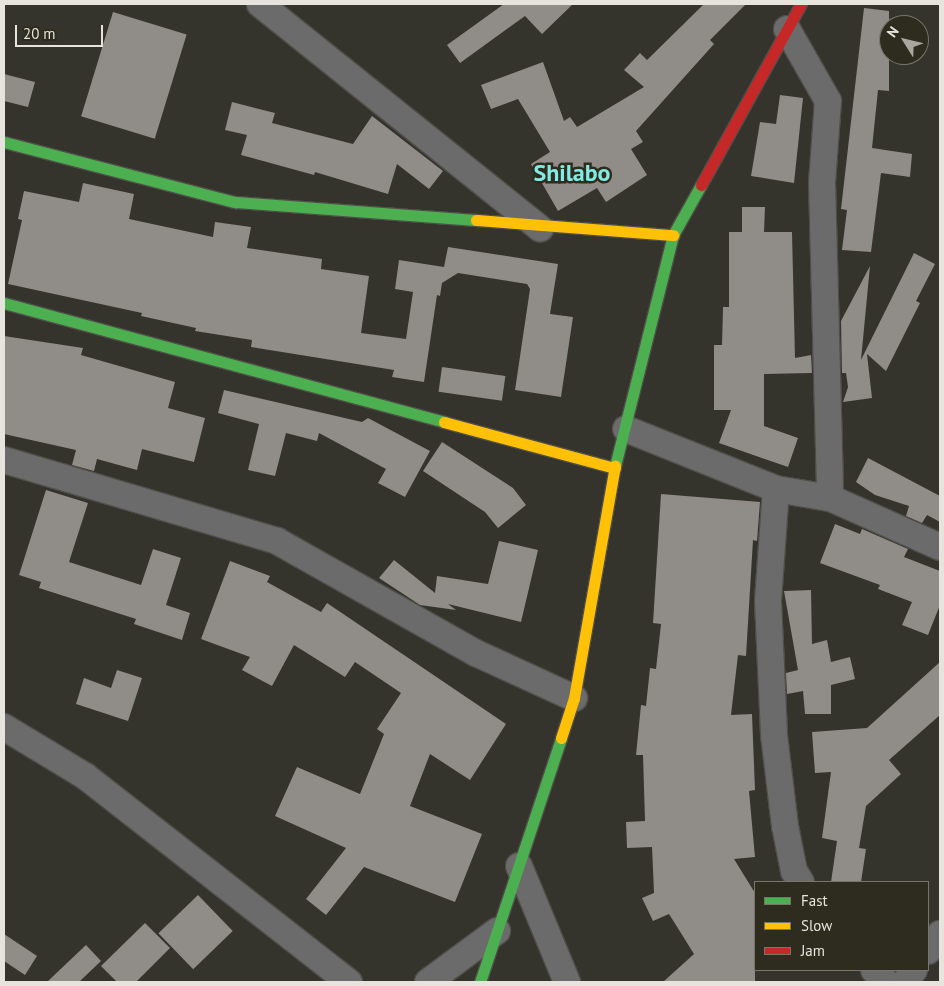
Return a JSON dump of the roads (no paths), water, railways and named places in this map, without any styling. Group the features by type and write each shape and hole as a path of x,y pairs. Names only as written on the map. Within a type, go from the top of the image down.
{"street":[{"path":"260,4 540,228"},
{"path":"480,982 574,698 616,468 672,235 801,4"},
{"path":"787,29 828,101 822,182 830,498"},
{"path":"4,142 235,202 540,228 672,235"},
{"path":"4,303 616,468"},
{"path":"626,429 776,489 830,498 940,547"},
{"path":"4,460 277,541 476,653 574,698"},
{"path":"776,489 768,601 774,734 785,826 794,871 800,881"},
{"path":"4,727 85,776 349,982"},
{"path":"519,866 567,982"},
{"path":"428,982 497,931"},
{"path":"929,950 940,934"},
{"path":"875,971 886,982"},
{"path":"905,982 913,971"}],"district":[{"name":"Shilabo","path":"572,173"}]}
